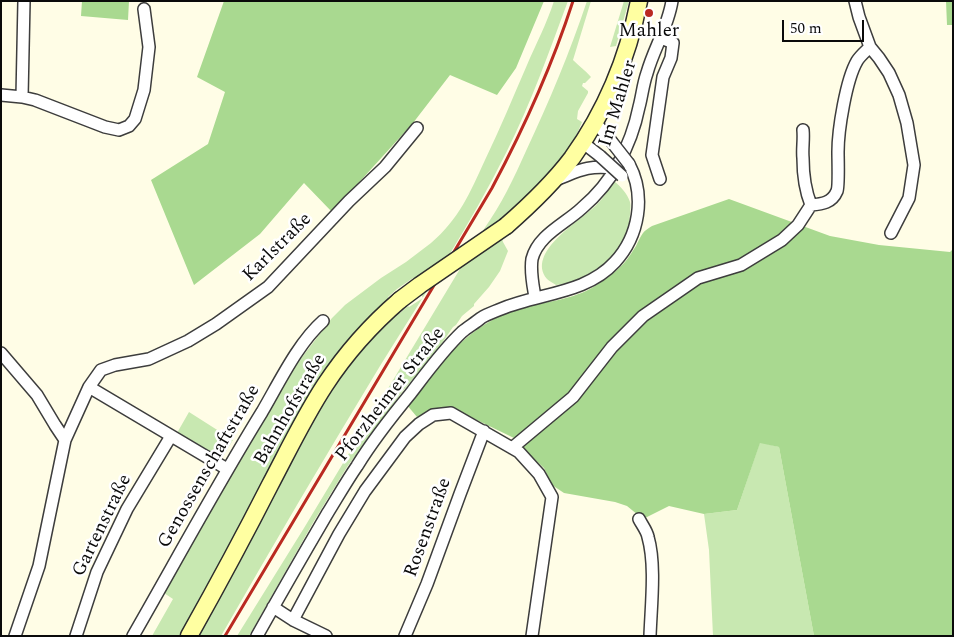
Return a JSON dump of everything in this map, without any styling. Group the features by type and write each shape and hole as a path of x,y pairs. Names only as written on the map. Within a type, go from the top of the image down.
{"main road":[{"name":"Bahnhofstraße","path":"189,636 303,422 325,384 354,346 370,327 400,300 506,226 527,208 571,159 595,122 608,96 631,33 639,1"}],"street":[{"path":"22,97 24,1"},
{"name":"Im Mahler","path":"535,297 531,272 535,251 549,234 582,209 597,194 617,166 630,141 651,59 666,26 672,1"},
{"path":"855,1 870,47 889,73 899,95 907,123 914,165 909,198 891,233"},
{"path":"1,95 35,100 105,127 119,130 128,126 135,119 144,90 149,47 144,9"},
{"name":"Im Mahler","path":"660,179 652,155 663,77 671,58 673,43 661,38"},
{"path":"811,205 830,201 837,191 838,144 851,74 858,60 870,47"},
{"name":"Pforzheimer Straße","path":"257,636 356,466 382,429 440,355 463,331 484,316 518,302 586,284 604,273 616,262 626,248 634,232 638,215 636,179 629,164 595,122"},
{"name":"Karlstraße","path":"15,636 39,566 65,440 89,387 101,370 114,365 149,359 188,341 216,324 268,287 348,201 385,167 417,128"},
{"path":"803,130 806,193 811,205"},
{"path":"582,142 622,176 638,198"},
{"path":"553,181 594,167 613,168"},
{"path":"512,448 573,396 612,347 643,316 698,278 742,265 782,240 798,225 811,205"},
{"name":"Genossenschaftstraße","path":"134,636 227,469 294,359 315,328 323,320"},
{"path":"1,353 37,395 65,440"},
{"path":"89,387 227,469"},
{"path":"294,620 339,534 365,491 405,437 419,424 433,415 451,413 519,452 539,474 552,497 532,636"},
{"name":"Rosenstraße","path":"405,636 427,584 484,431"},
{"name":"Gartenstraße","path":"76,636 97,572 127,509 171,436"},
{"path":"639,519 648,535 652,557 650,636"},
{"path":"273,607 326,636"}],"green space":[{"path":"82,1 129,1 128,20 81,16"},
{"path":"224,1 544,1 516,68 497,95 450,75 413,123 332,212 304,183 260,234 194,285 151,180 208,144 225,92 197,77"},
{"path":"554,1 568,1 516,133 478,206 423,298 413,278 388,297 390,300 369,320 183,636 152,636 173,599 164,593 190,548 225,480 290,373 332,318 345,305 431,243 449,225 469,194 496,137"},
{"path":"587,1 591,1 573,60 591,77 582,86 588,93 578,111 577,119 582,122 576,136 560,161 541,184 509,215 507,213 498,221 503,242 508,251 500,271 474,306 462,316 436,352 402,392 347,467 249,636 237,636 502,201 551,95"},
{"path":"624,1 629,1 616,46 610,47"},
{"path":"946,1 953,1 953,25 947,25"},
{"path":"614,181 625,193 630,203 629,223 624,240 614,255 601,268 584,278 556,285 547,279 542,269 543,259 548,249 556,239 596,205"},
{"path":"729,199 830,236 879,245 950,252 953,249 953,636 814,636 779,447 760,443 737,510 704,514 669,506 643,519 627,506 615,502 564,493 552,485 544,468 514,438 452,408 431,411 417,417 407,405 444,360 471,334 486,324 522,308 587,291 622,266 648,228"},
{"path":"422,298 221,636 196,636 311,421 356,353 398,311 400,313"},
{"path":"189,412 233,440 224,455 219,459 177,433"},
{"path":"760,442 779,447 814,636 713,636 709,550 704,514 737,510"}],"railway":[{"path":"225,636 492,188 537,96 573,1"}],"place":[{"name":"Mahler","path":"649,13"}]}
